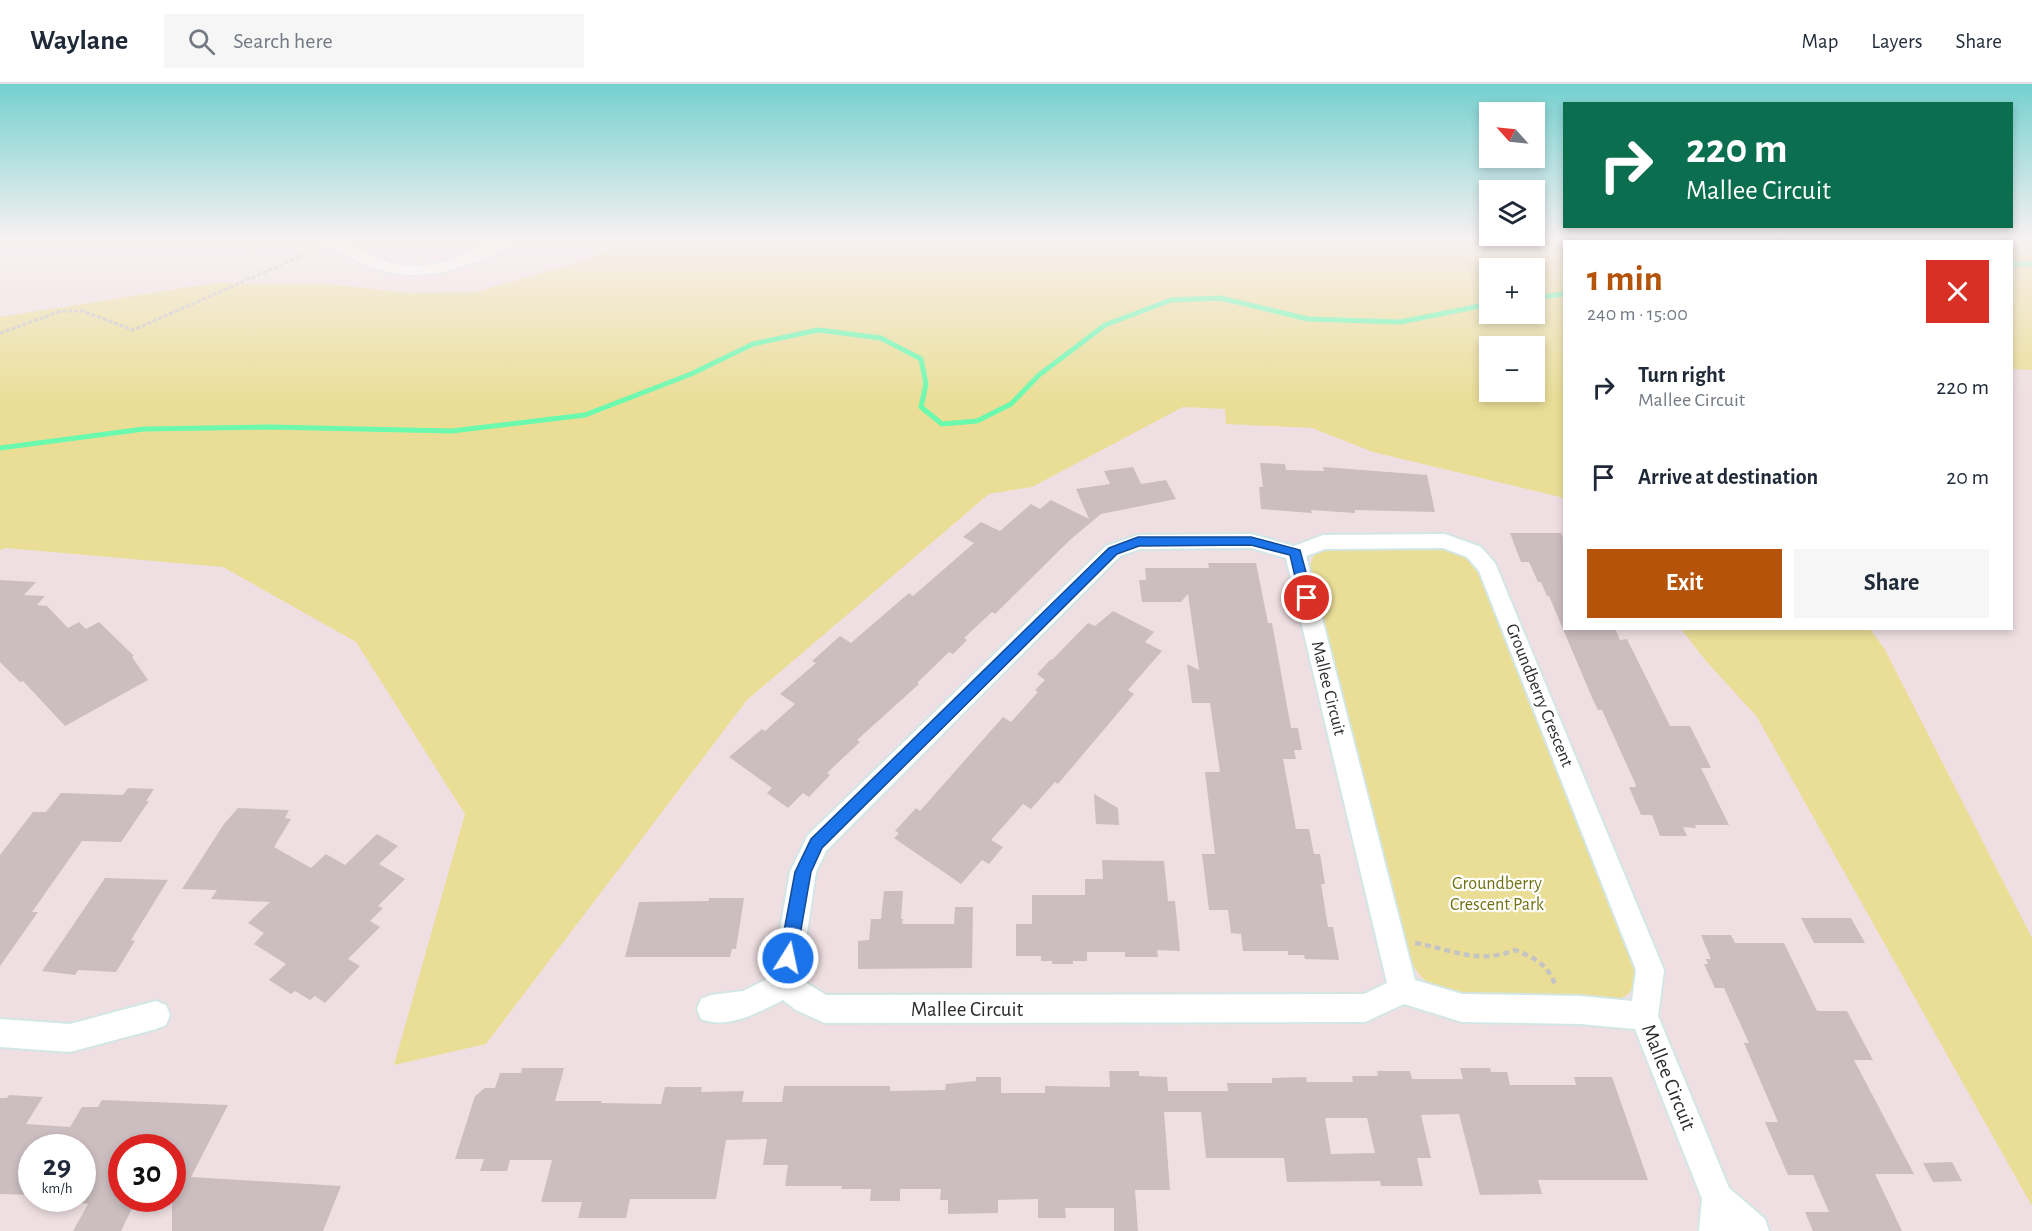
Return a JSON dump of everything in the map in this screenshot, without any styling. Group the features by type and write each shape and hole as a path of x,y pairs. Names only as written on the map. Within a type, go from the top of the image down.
{"street":[{"path":"711,1009 745,1004 785,985 803,872 817,843 1113,551 1138,542 1251,541 1295,553"},
{"name":"Groundberry Crescent","path":"1295,553 1323,542 1445,541 1474,552 1488,568 1650,970 1644,1016"},
{"name":"Mallee Circuit","path":"1295,553 1403,990"},
{"name":"Mallee Circuit","path":"785,985 806,1000 825,1009 1365,1008 1403,990 1462,1008 1580,1010 1644,1016 1718,1199 1753,1231"},
{"path":"0,1033 70,1038 156,1015"},
{"name":"Mallee Circuit","path":"1714,1231 1718,1199"}],"path":[{"path":"0,333 62,311 83,311 133,330 217,294"},
{"path":"1391,942 1425,944 1470,958 1501,957 1515,950 1542,961 1550,969 1557,989"}],"green space":[{"path":"148,294 1479,294 1479,324 1545,324 1545,294 1563,294 1563,498 1373,452 1312,428 1226,424 1225,409 1183,407 1032,487 989,494 747,700 486,1044 394,1065 465,814 356,642 223,567 6,548 0,550 0,317"},
{"path":"2013,294 2032,294 2032,370 2013,369"},
{"name":"Groundberry Crescent Park","path":"1328,548 1440,548 1458,553 1479,568 1637,967 1634,985 1624,997 1611,1000 1519,1001 1470,997 1449,993 1433,986 1414,966 1403,941 1309,568 1314,554"},
{"path":"1682,630 1871,630 1884,648 2032,938 2032,1206 1757,717 1706,661"}],"building":[{"path":"1260,463 1285,464 1286,470 1324,471 1323,467 1427,475 1435,512 1355,510 1355,513 1311,510 1312,513 1261,509 1259,487 1263,487"},
{"path":"1133,467 1141,484 1166,480 1176,499 1101,514 1071,539 995,614 992,612 964,638 967,640 953,654 949,652 917,683 919,684 857,740 860,742 827,773 830,775 809,797 803,793 788,808 767,793 772,788 729,757 762,729 765,731 795,704 780,694 816,663 812,661 840,636 851,643 909,593 913,596 974,543 963,537 981,522 1000,531 1031,504 1040,509 1051,500 1089,519 1076,489 1110,484 1104,471"},
{"path":"1510,533 1561,533 1563,538 1563,629 1549,596 1541,582 1538,582 1529,562 1521,562"},
{"path":"1208,563 1256,563 1268,623 1272,623 1291,728 1298,728 1302,750 1294,750 1296,759 1283,759 1296,829 1309,829 1314,854 1320,854 1325,884 1321,884 1328,927 1333,927 1339,960 1305,959 1304,955 1288,955 1288,951 1243,951 1241,934 1231,933 1228,910 1209,910 1202,854 1215,854 1205,772 1220,772 1210,703 1192,703 1187,664 1199,670 1188,594 1181,602 1142,602 1139,580 1146,580 1145,568 1209,568"},
{"path":"0,580 36,582 24,595 45,596 37,605 47,606 68,628 79,622 86,629 99,622 134,656 132,657 148,680 65,726 23,681 20,682 0,662"},
{"path":"1113,611 1154,632 1145,642 1162,651 1128,690 1134,694 1058,784 1055,782 1031,809 1023,804 991,840 1003,847 989,864 982,860 961,884 894,838 899,833 895,831 916,808 920,811 1003,717 1011,722 1038,692 1035,690 1045,680 1037,674 1051,659 1088,623 1095,626"},
{"path":"1563,630 1616,630 1620,640 1627,639 1670,726 1690,726 1711,768 1701,768 1729,825 1695,825 1696,828 1683,827 1687,836 1660,836 1652,815 1641,815 1629,787 1636,787 1635,783 1602,710 1598,710"},
{"path":"128,788 154,789 146,801 149,801 121,842 82,841 32,912 38,912 0,966 0,855 33,812 46,812 61,793 123,795"},
{"path":"1094,794 1118,808 1119,825 1096,824"},
{"path":"238,808 289,810 285,818 291,819 274,847 311,868 326,854 345,865 377,834 398,846 379,864 405,879 378,906 383,908 370,921 380,927 348,959 360,966 325,1003 315,996 310,1000 295,991 291,994 269,980 286,964 254,944 264,933 248,923 270,902 211,899 217,890 182,889 224,824"},
{"path":"1102,860 1164,861 1168,901 1175,901 1180,951 1157,950 1158,957 1125,957 1125,952 1087,952 1087,961 1073,961 1073,964 1052,964 1052,961 1041,961 1041,956 1016,956 1016,924 1032,924 1032,895 1085,895 1085,879 1103,879"},
{"path":"105,878 168,880 131,940 135,941 116,972 78,970 75,975 42,971"},
{"path":"884,891 903,891 902,924 954,924 955,907 973,907 972,968 858,969 858,941 869,940 871,919 881,919"},
{"path":"709,898 744,898 736,949 732,949 730,957 625,957 639,902 709,901"},
{"path":"1801,918 1851,918 1865,943 1814,943"},
{"path":"1701,935 1731,935 1735,943 1784,943 1817,1011 1847,1011 1873,1060 1854,1060 1914,1174 1875,1174 1902,1231 1813,1231 1805,1212 1829,1212 1813,1175 1788,1175 1765,1122 1778,1122 1744,1043 1749,1043 1724,988 1715,988 1704,964 1708,964 1706,959 1711,959"},
{"path":"522,1068 564,1068 555,1101 661,1104 665,1087 702,1087 701,1092 744,1091 742,1102 782,1102 784,1086 890,1086 890,1091 945,1090 946,1084 976,1081 976,1077 1001,1077 1001,1093 1045,1093 1045,1086 1110,1087 1109,1071 1139,1071 1139,1076 1167,1077 1168,1091 1228,1091 1227,1083 1272,1083 1272,1078 1306,1077 1307,1082 1353,1082 1352,1076 1378,1076 1377,1071 1410,1071 1412,1079 1463,1079 1460,1068 1490,1068 1491,1072 1507,1072 1510,1085 1576,1085 1574,1077 1612,1077 1648,1180 1538,1180 1542,1194 1480,1195 1459,1114 1421,1115 1431,1158 1417,1158 1423,1186 1381,1186 1380,1181 1287,1182 1284,1158 1206,1158 1201,1112 1164,1112 1170,1190 1135,1190 1138,1231 1114,1231 1114,1208 1065,1208 1066,1218 1038,1218 1038,1199 998,1200 998,1213 948,1214 948,1200 940,1200 941,1189 900,1189 900,1201 870,1201 871,1189 841,1189 842,1186 785,1186 788,1165 763,1165 767,1139 726,1140 716,1199 630,1199 626,1218 578,1218 582,1202 541,1202 552,1160 510,1160 507,1171 480,1171 484,1159 455,1159 475,1096 485,1088 495,1088 500,1073 521,1073","holes":["1325,1118 1367,1118 1375,1153 1331,1154"]},
{"path":"9,1095 43,1097 26,1124 70,1127 82,1107 98,1107 102,1100 228,1105 191,1177 341,1186 323,1231 172,1231 172,1212 186,1212 186,1134 108,1134 108,1212 130,1212 121,1231 73,1231 84,1212 96,1212 96,1134 18,1134 18,1195 0,1194 0,1098 7,1098"},
{"path":"1952,1162 1962,1181 1933,1182 1923,1163"}],"waterway":[{"path":"1545,297 1563,294"},
{"path":"0,448 144,429 270,427 452,431 585,415 691,374 753,344 818,330 881,338 921,359 926,384 921,407 942,424 977,421 1011,404 1039,375 1105,325 1171,300 1220,298 1308,319 1400,322 1479,306"}],"route":[{"path":"788,958 803,872 817,843 1113,551 1138,542 1251,541 1295,553 1307,598"}]}
